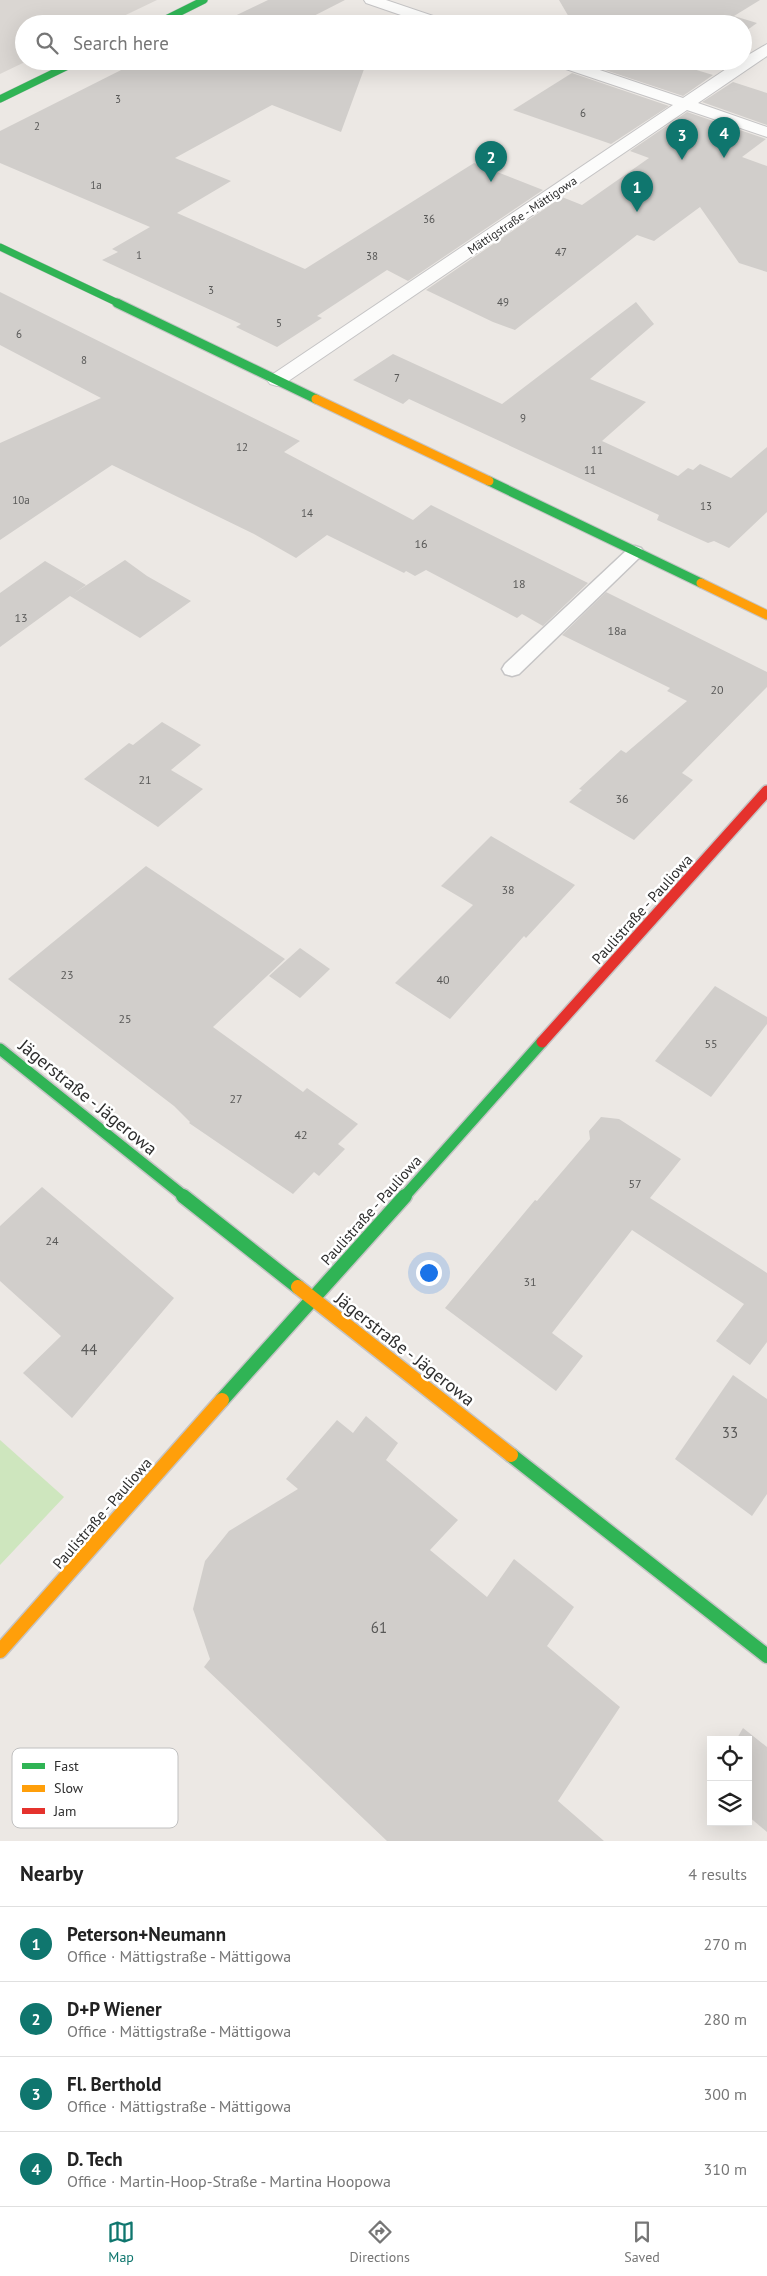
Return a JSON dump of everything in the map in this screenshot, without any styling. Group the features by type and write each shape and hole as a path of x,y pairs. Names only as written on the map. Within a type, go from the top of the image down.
{"street":[{"path":"174,15 204,0"},
{"path":"371,0 416,15"},
{"name":"Mättigstraße - Mättigowa","path":"752,59 767,49"},
{"path":"0,99 60,70"},
{"path":"584,70 767,132"},
{"name":"Mättigstraße - Mättigowa","path":"277,380 736,70"},
{"path":"0,247 767,615"},
{"name":"Paulistraße - Pauliowa","path":"0,1651 312,1298 767,792"},
{"name":"Jägerstraße - Jägerowa","path":"0,1049 312,1298 767,1656"}],"lane":[{"path":"512,669 635,552"}],"green space":[{"path":"0,1440 64,1497 0,1565"}],"shaded area":[{"path":"0,0 157,0 126,15 15,15 15,67 0,74"}],"building":[{"path":"268,0 345,0 316,15 237,15"},
{"path":"559,0 760,0 736,15 568,15"},
{"path":"121,70 364,70 341,132 272,105 175,158 231,181 177,213 305,269 474,163 543,190 408,281 387,270 317,316 322,318 277,347 236,327 241,324 102,260 118,252 112,249 150,227 0,163 0,131"},
{"path":"605,70 697,70 713,75 683,96"},
{"path":"572,73 669,106 611,144 513,110"},
{"path":"733,82 767,93 767,125 702,102"},
{"path":"687,112 766,139 742,157 767,166 767,272 739,263 700,207 654,241 637,235 515,330 493,322 426,290 562,197 582,205 649,158 630,151"},
{"path":"0,292 300,441 284,452 413,520 431,505 588,583 543,626 522,614 517,618 426,570 415,576 406,571 404,573 327,535 296,558 254,534 112,465 0,540 0,443 101,398 0,345"},
{"path":"636,302 654,324 590,379 646,402 602,441 678,476 688,468 693,470 700,464 731,478 767,447 767,512 729,548 714,541 708,543 657,520 659,515 409,399 403,404 353,380 393,354 502,404"},
{"path":"125,560 147,576 191,601 140,638 70,596 0,647 0,593 45,561 86,585 73,594"},
{"path":"606,592 767,672 767,687 682,773 693,780 634,840 569,802 582,790 579,789 621,750 626,753 687,701 667,691 670,688 562,635"},
{"path":"162,722 201,745 171,770 203,789 158,827 84,779 129,743 133,745"},
{"path":"491,836 575,885 526,938 524,936 450,1019 395,983 473,905 441,886"},
{"path":"146,866 285,959 213,1027 303,1092 307,1088 358,1124 338,1144 345,1149 319,1176 314,1172 293,1194 189,1123 174,1106 8,979"},
{"path":"300,948 330,969 300,998 269,976"},
{"path":"715,986 767,1017 767,1024 711,1097 655,1061"},
{"path":"601,1117 619,1119 681,1159 650,1198 767,1273 767,1342 750,1365 716,1341 744,1304 632,1230 552,1333 583,1356 556,1391 445,1308 535,1200 537,1201 590,1139 589,1131"},
{"path":"42,1187 174,1298 72,1418 23,1373 61,1336 0,1281 0,1226"},
{"path":"733,1375 767,1399 767,1494 752,1516 675,1459"},
{"path":"366,1416 398,1443 386,1460 458,1520 430,1550 487,1597 514,1559 574,1607 547,1646 620,1707 558,1801 604,1841 387,1841 204,1667 210,1659 193,1609 205,1561 229,1531 298,1489 286,1479 337,1420 353,1433"},
{"path":"743,1728 767,1747 767,1832 752,1819 752,1736 738,1736"}],"traffic: fast":[{"path":"174,15 204,0"},
{"path":"0,99 60,70"},
{"path":"0,247 316,399"},
{"path":"489,481 701,583"},
{"path":"222,1400 542,1042"},
{"path":"0,1049 298,1287"},
{"path":"511,1455 767,1656"}],"traffic: slow":[{"path":"316,399 489,481"},
{"path":"701,583 767,615"},
{"path":"298,1287 511,1455"},
{"path":"0,1651 222,1400"}],"traffic: jam":[{"path":"542,1042 767,791"}],"place":[{"name":"D. Tech","path":"724,158"},
{"name":"Fl. Berthold","path":"682,160"},
{"name":"D+P Wiener","path":"491,182"},
{"name":"Peterson+Neumann","path":"637,212"}]}
